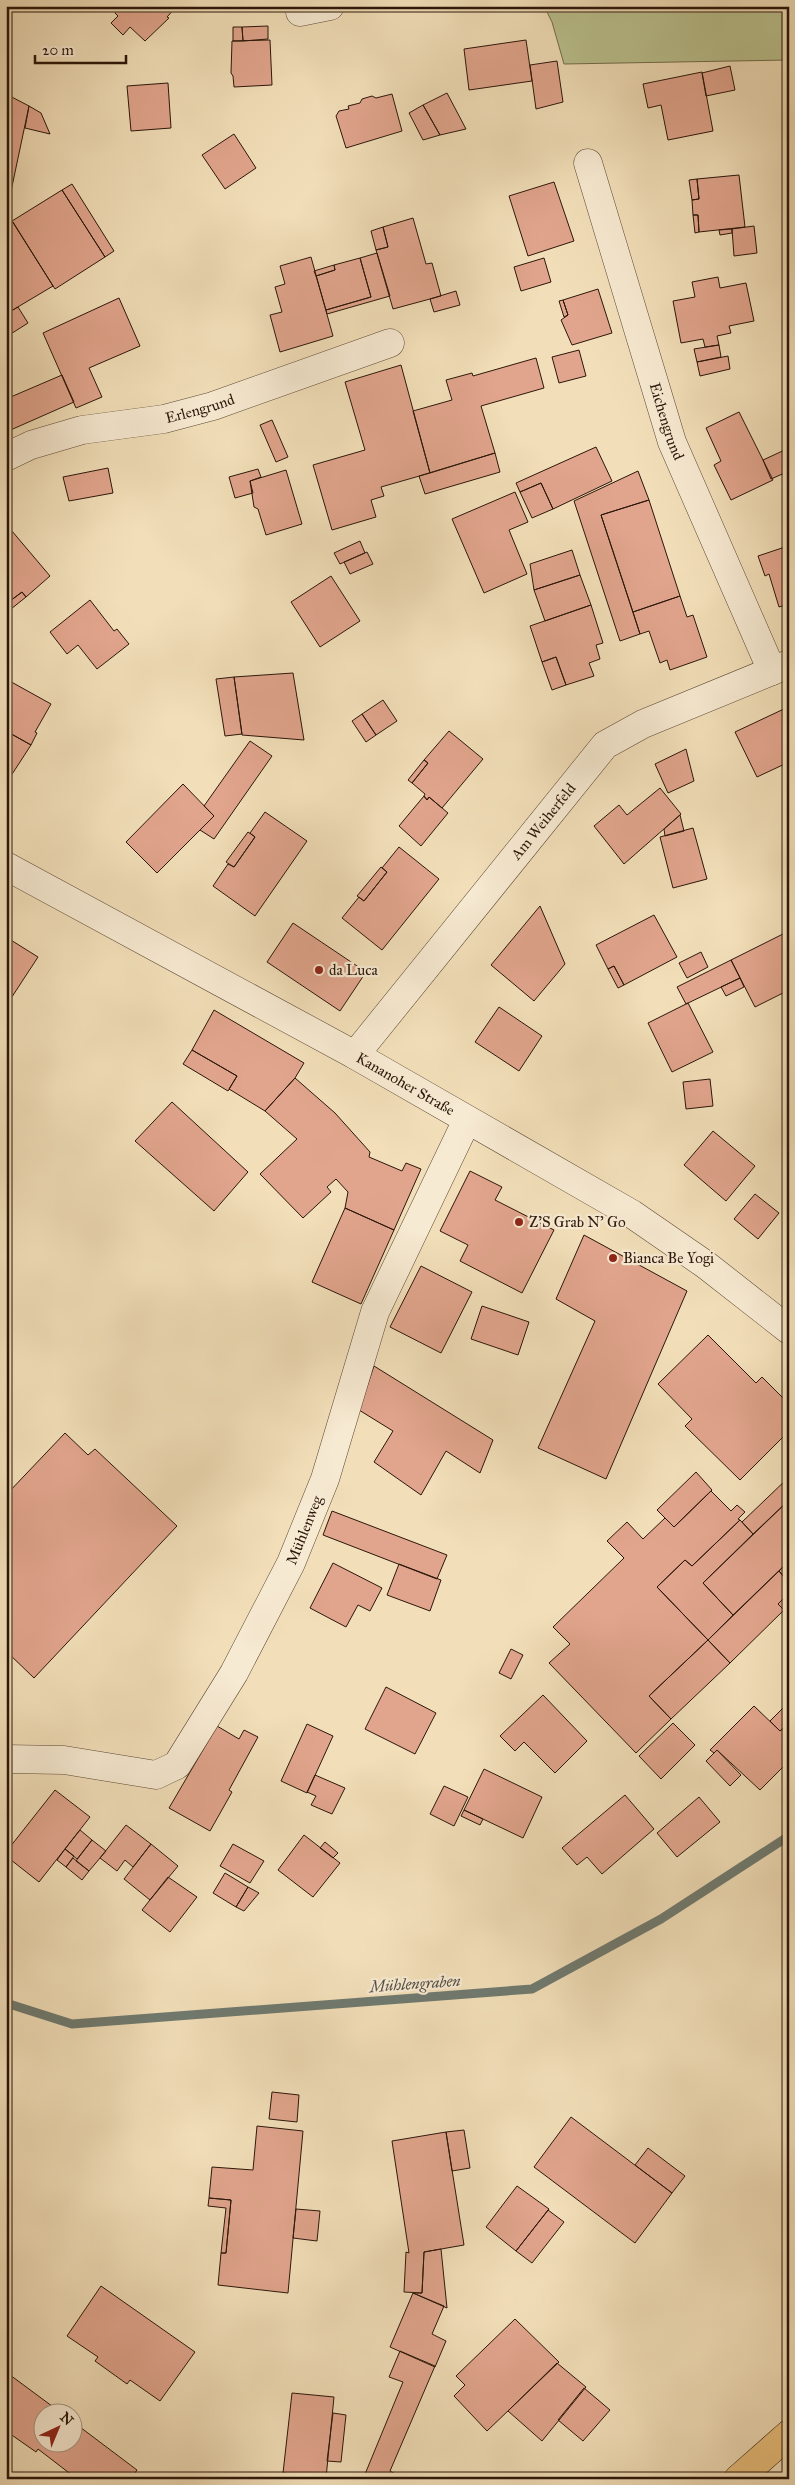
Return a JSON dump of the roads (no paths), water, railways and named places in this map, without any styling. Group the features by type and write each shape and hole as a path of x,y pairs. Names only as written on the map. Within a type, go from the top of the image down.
{"main road":[{"path":"738,2479 789,2434"}],"street":[{"path":"300,6 300,12 330,6"},
{"name":"Eichengrund","path":"588,164 672,442 780,668"},
{"name":"Erlengrund","path":"6,457 31,445 82,430 164,419 213,406 390,343"},
{"name":"Am Weiherfeld","path":"355,1055 605,745 643,724 780,668"},
{"name":"Kananoher Straße","path":"6,866 355,1055 632,1214 706,1265 789,1330"},
{"name":"Mühlenweg","path":"6,1759 64,1760 156,1775 177,1765 234,1673 291,1563 325,1479 375,1312 467,1120"}],"waterway":[{"name":"Mühlengraben","path":"6,2003 72,2024 532,1989 661,1919 789,1836"}],"place":[{"name":"da Luca","path":"319,970"},
{"name":"Z'S Grab N' Go","path":"519,1222"},
{"name":"Bianca Be Yogi","path":"613,1258"}]}
